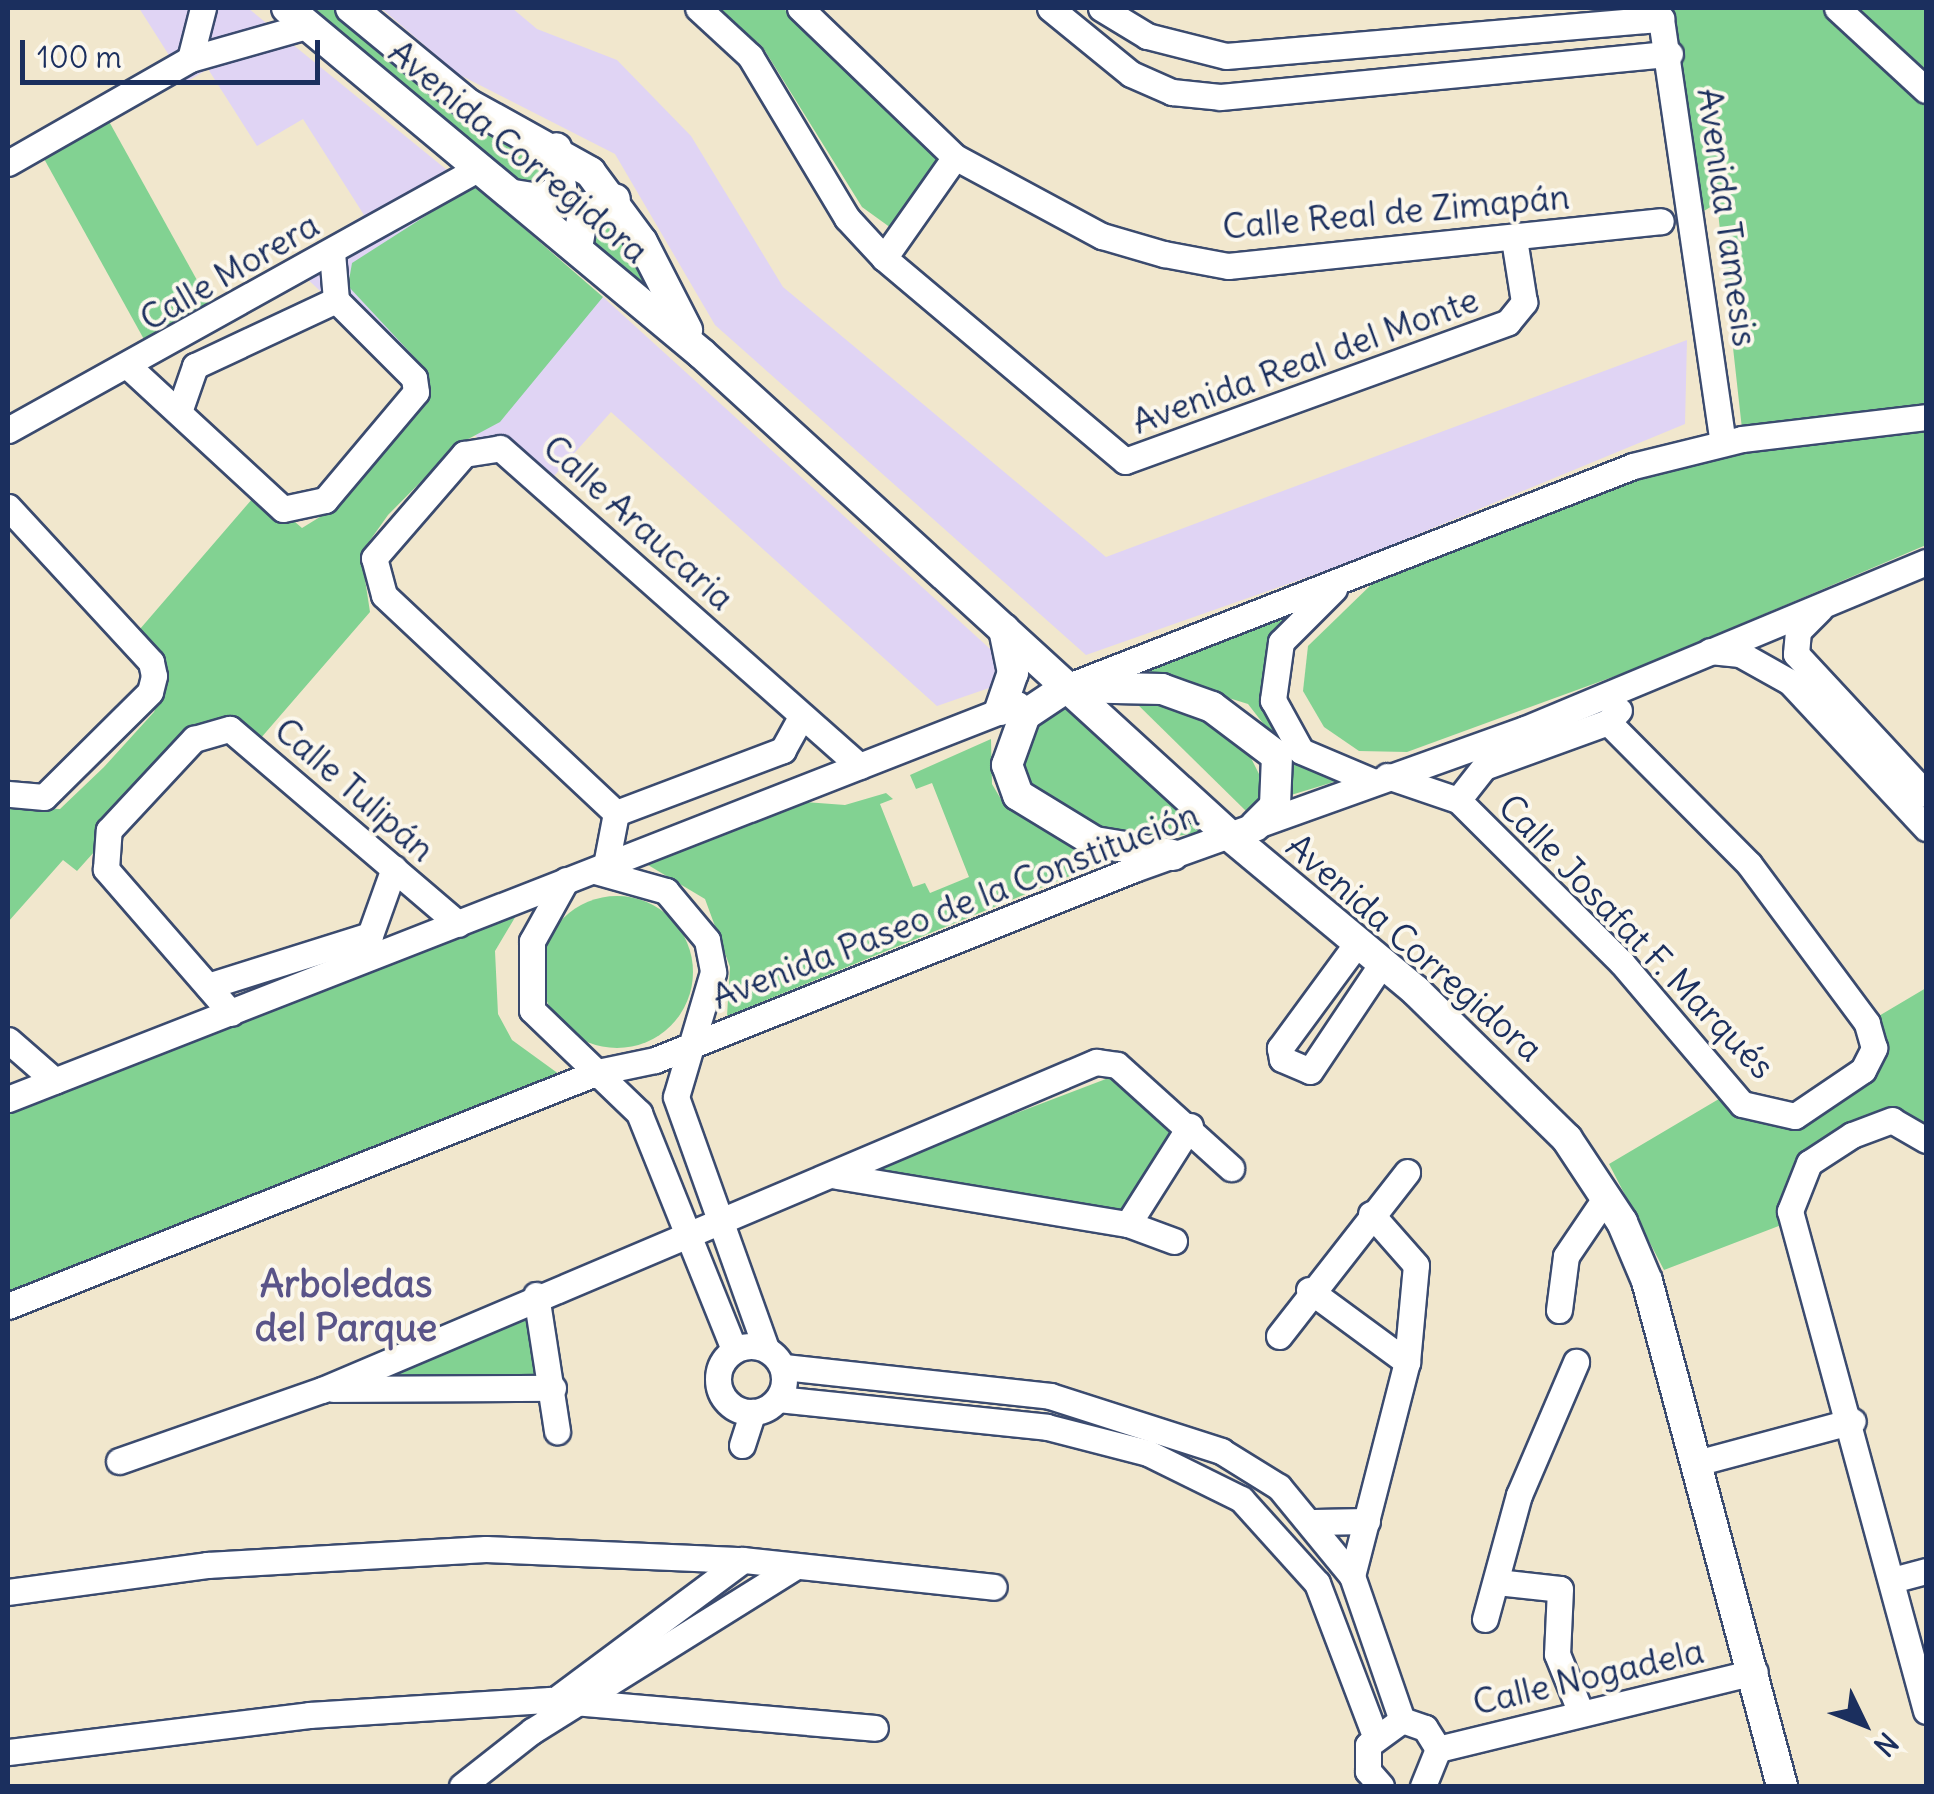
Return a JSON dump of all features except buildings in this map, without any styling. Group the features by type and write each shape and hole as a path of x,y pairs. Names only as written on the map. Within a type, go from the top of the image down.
{"main road":[{"name":"Avenida Corregidora","path":"352,8 468,104 556,148 615,199 702,354"},
{"name":"Avenida Corregidora","path":"299,16 702,354 1067,687 1242,830 1358,942 1500,1066 1606,1196 1647,1281 1700,1462 1782,1786"},
{"path":"514,195 544,200 561,188 556,148"},
{"path":"577,248 584,208 615,199"},
{"path":"604,272 620,269 642,242"},
{"path":"1000,710 1013,673 1004,629"},
{"path":"1173,855 1084,837 1013,787 1014,732 1067,687 1162,690 1256,732 1277,756 1282,783 1242,830"}],"street":[{"path":"190,59 203,8"},
{"name":"Avenida Real del Monte","path":"698,8 750,56 847,218 884,258 1116,458 1138,462 1508,322 1524,302 1514,239"},
{"name":"Calle Real de Zimapán","path":"800,8 955,157 1102,236 1228,266 1661,222"},
{"path":"1050,8 1132,74 1172,92 1220,96 1670,54"},
{"path":"1101,8 1147,36 1132,74"},
{"path":"1837,8 1926,90"},
{"name":"Avenida Tamesis","path":"1147,36 1226,56 1646,15 1665,25 1723,442"},
{"path":"8,163 190,59 299,16"},
{"path":"884,258 955,157"},
{"name":"Calle Morera","path":"8,430 128,367 482,167"},
{"path":"128,367 283,508 324,500 416,392 414,378 336,300 332,252"},
{"name":"Calle Morera","path":"178,412 196,366 336,300"},
{"path":"8,1099 1600,478 1723,442 1926,417"},
{"name":"Calle Araucaria","path":"616,813 374,578 374,558 464,454 500,448 536,472 859,766"},
{"path":"8,507 152,662 154,676 150,692 44,797 8,794"},
{"name":"Avenida Paseo de la Constitución","path":"8,1306 598,1072 686,1048 1173,855 1646,678 1926,562"},
{"name":"Calle Josafat F. Marqués","path":"1354,573 1289,630 1271,686 1283,728 1301,751 1458,800 1622,963 1742,1104 1795,1116 1863,1070 1874,1048 1868,1022 1749,864 1608,722"},
{"path":"1872,584 1926,583"},
{"path":"1828,600 1798,631 1796,654 1926,794"},
{"path":"1710,651 1740,654 1790,682 1926,828"},
{"path":"1458,800 1484,768 1608,722 1646,678"},
{"path":"753,1412 723,1397 718,1380 734,1349 693,1232 638,1113 598,1072 548,1035 526,975 546,907 588,871 616,813 645,806 783,750 801,717"},
{"name":"Calle Tulipán","path":"232,1012 118,889 104,851 109,830 194,738 230,730 458,924"},
{"path":"208,986 370,935 394,868"},
{"path":"588,871 666,891 708,940 713,972 686,1048 676,1097 775,1358 778,1399"},
{"path":"1358,942 1280,1048 1282,1059 1310,1071 1383,962"},
{"path":"8,1040 56,1081"},
{"path":"120,1461 322,1390 536,1295 836,1176 1096,1062 1117,1065 1190,1126 1230,1168"},
{"path":"1926,1140 1892,1120 1808,1163 1794,1186 1792,1221 1853,1421 1926,1711"},
{"path":"1128,1224 1190,1126"},
{"path":"1279,1336 1309,1290 1407,1172"},
{"path":"836,1176 1128,1224 1174,1241"},
{"path":"1559,1310 1566,1256 1606,1196"},
{"path":"1352,1576 1407,1362 1416,1266 1370,1214"},
{"path":"1309,1290 1407,1362"},
{"path":"536,1295 557,1431"},
{"path":"734,1349 1050,1396 1158,1425 1279,1487 1314,1522 1352,1576 1402,1720"},
{"path":"1485,1619 1518,1495 1576,1362"},
{"path":"322,1390 553,1388"},
{"path":"742,1445 753,1412 778,1399 1047,1427 1148,1453 1241,1499 1299,1554 1374,1733 1366,1758 1381,1786"},
{"path":"1700,1462 1853,1421"},
{"path":"1148,1453 1158,1425"},
{"path":"1314,1522 1367,1521"},
{"path":"8,1592 207,1566 486,1549 743,1560 994,1587"},
{"path":"462,1786 743,1560"},
{"path":"562,1703 794,1567"},
{"path":"1896,1580 1926,1571"},
{"path":"1497,1582 1560,1588 1557,1654 1580,1714"},
{"name":"Calle Nogadela","path":"1438,1748 1755,1672"},
{"path":"8,1752 309,1715 562,1703 875,1728"},
{"path":"1374,1733 1402,1720 1425,1728 1438,1748 1427,1785"}],"shaded area":[{"path":"139,8 248,8 603,297 1021,677 937,706 611,412 538,494 288,261 364,215 303,119 257,146 208,69 186,82"},
{"path":"381,8 512,8 537,29 617,60 691,136 783,287 1106,557 1687,340 1685,424 1353,561 1086,655 715,325 615,154 458,74"}],"green space":[{"path":"313,8 337,8 475,127 554,168 553,182 529,189"},
{"path":"713,8 783,8 941,158 891,228 862,207 762,46"},
{"path":"1671,8 1926,8 1926,406 1743,438 1717,203 1694,217"},
{"path":"106,116 210,304 145,340 40,152"},
{"path":"474,185 603,297 500,422 457,445 388,515 361,553 370,612 260,739 198,736 77,871 63,860 8,922 8,792 30,808 60,809 104,767 154,712 164,687 160,655 140,629 259,491 302,528 328,512 426,393 418,361 348,286 352,263"},
{"path":"604,207 681,327 588,238 584,215"},
{"path":"1926,432 1926,545 1640,667 1407,752 1359,751 1324,727 1303,691 1308,646 1376,580 1637,477 1746,453"},
{"path":"1293,610 1269,649 1300,758 1337,781 1291,795 1289,757 1248,704 1145,672"},
{"path":"1131,698 1205,718 1244,744 1264,784 1260,797 1246,811"},
{"path":"1065,699 1209,831 1145,841 1104,832 1028,789 1019,754 1033,720"},
{"path":"991,739 992,784 1002,801 1052,836 1119,856 727,1016 730,967 705,899 643,862 805,802 845,805 886,793 893,799 880,804 913,887 925,883 930,893 969,877 932,783 916,789 910,775"},
{"path":"617,896 646,902 670,919 687,943 693,972 687,1001 670,1025 646,1042 617,1048 588,1042 564,1025 547,1001 541,972 547,943 564,919 588,902"},
{"path":"511,908 517,914 495,951 498,1014 512,1040 563,1077 8,1291 8,1110"},
{"path":"1926,988 1926,1126 1892,1120 1809,1163 1792,1221 1664,1270 1609,1164 1729,1093 1795,1116 1863,1069 1867,1023"},
{"path":"1119,1074 1177,1131 1122,1216 851,1176"},
{"path":"529,1307 542,1378 354,1378"}],"district":[{"name":"Arboledas del Parque","path":"346,1306"}]}
